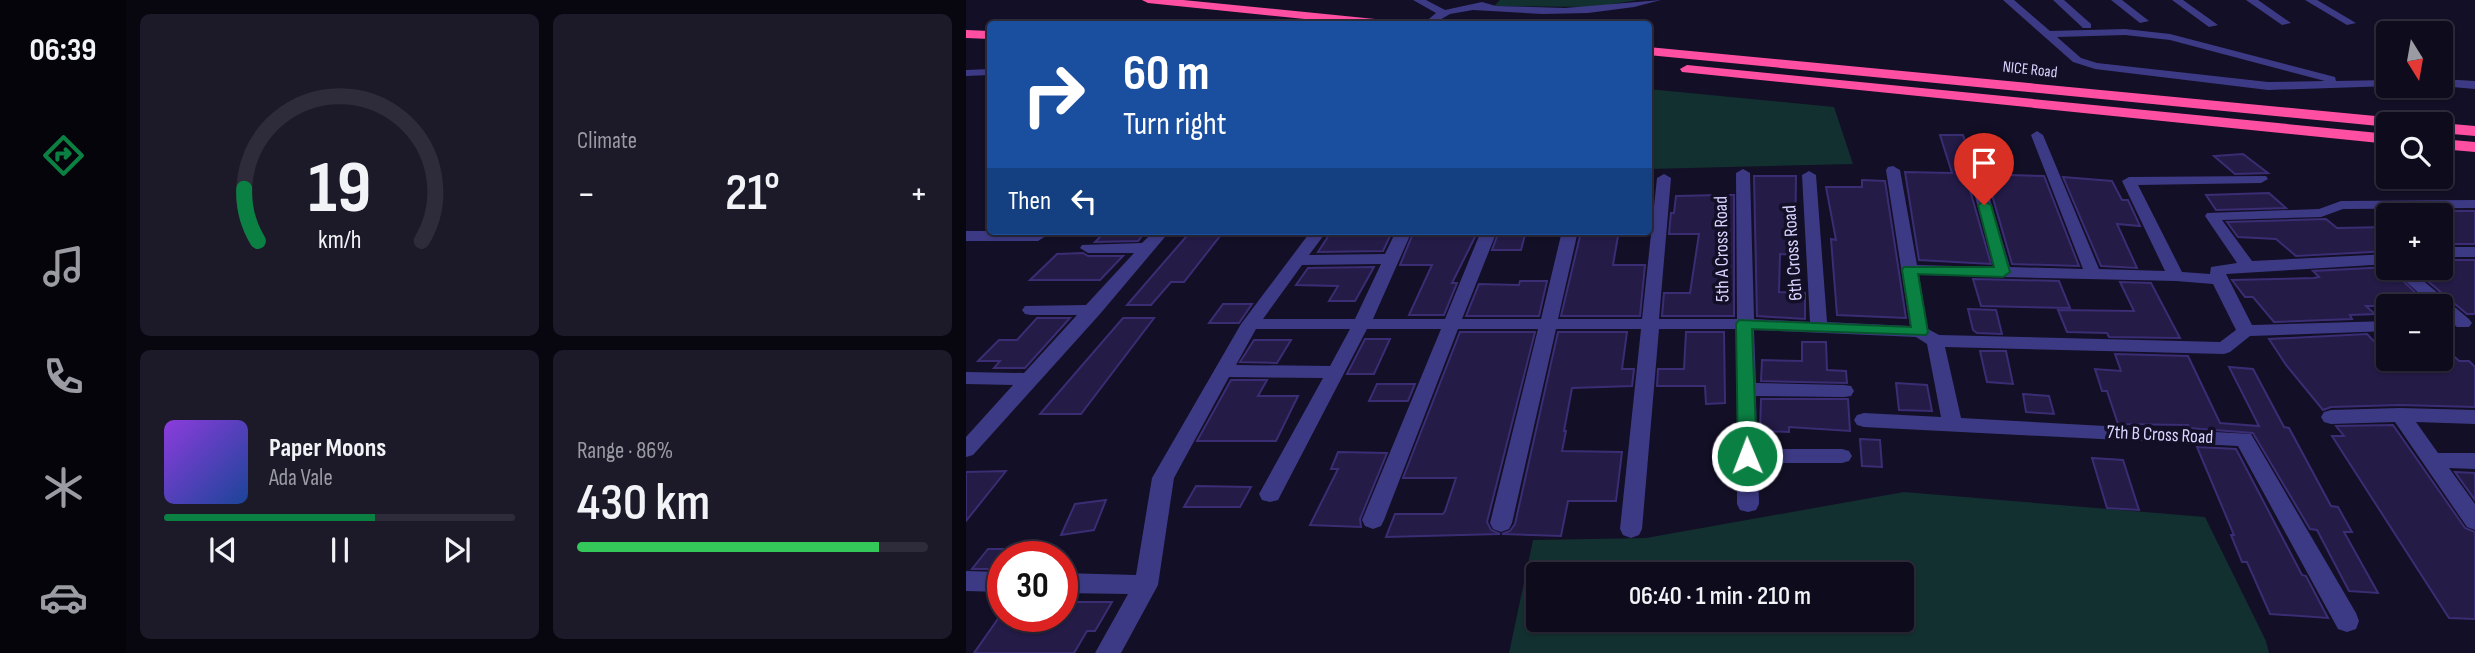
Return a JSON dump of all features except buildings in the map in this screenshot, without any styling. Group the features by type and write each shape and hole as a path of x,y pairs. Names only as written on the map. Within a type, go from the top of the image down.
{"highway":[{"path":"1148,0 1355,21"},
{"path":"966,34 987,35"},
{"name":"NICE Road","path":"1652,51 2376,121"},
{"name":"NICE Road","path":"1652,65 2376,138"},
{"path":"2453,129 2475,131"},
{"path":"2453,145 2475,147"}],"street":[{"path":"1418,0 1444,13"},
{"path":"1474,7 1489,0"},
{"path":"1432,21 1444,13 1474,7 1594,9 1625,7 1656,0"},
{"path":"2008,0 2077,60 2095,66 2268,86 2376,83"},
{"path":"2058,0 2087,26"},
{"path":"2116,0 2144,21"},
{"path":"2177,0 2213,25"},
{"path":"2250,0 2286,23"},
{"path":"2310,0 2351,23"},
{"path":"2047,34 2125,32 2170,37 2348,84"},
{"path":"970,73 987,62"},
{"path":"2454,83 2475,85"},
{"path":"2037,135 2093,274"},
{"path":"1864,420 1952,424 1910,270 1893,170"},
{"name":"5th A Cross Road","path":"1743,173 1748,504"},
{"name":"6th Cross Road","path":"1809,175 1819,327"},
{"path":"1631,529 1664,178"},
{"path":"2176,276 2129,181 2261,180"},
{"path":"1978,182 2003,272"},
{"path":"2247,266 2213,216 2320,213 2342,205 2475,204"},
{"path":"966,450 1159,235"},
{"path":"1108,653 1146,584 1163,478 1250,324 1316,235"},
{"path":"1270,494 1362,324 1402,235"},
{"path":"1373,520 1487,235"},
{"path":"1502,523 1569,235"},
{"path":"966,236 1038,236"},
{"path":"1088,248 1149,248"},
{"path":"2453,252 2475,252"},
{"path":"1297,260 1391,259"},
{"path":"2246,331 2217,270 2376,260"},
{"path":"1910,270 2176,276 2220,280"},
{"path":"2414,280 2469,323"},
{"path":"1031,310 1094,310"},
{"path":"1250,324 1744,324 1819,327 1928,337 2224,348 2246,331 2376,326"},
{"path":"1224,371 1336,372"},
{"path":"966,379 1030,379"},
{"path":"1745,389 1844,391"},
{"path":"2400,415 2475,520"},
{"path":"2331,416 2475,417"},
{"name":"7th B Cross Road","path":"1952,424 2244,439 2347,621"},
{"path":"1747,456 1842,456"},
{"path":"2430,460 2475,461"},
{"path":"966,581 987,582"},
{"path":"1078,583 1146,584"}],"green space":[{"path":"1500,0 1638,0 1595,7 1494,6"},
{"path":"1652,89 1834,107 1853,164 1652,169"},
{"path":"1904,492 2205,517 2266,641 2269,653 1509,653 1526,573 1526,632 1914,632 1914,562 1528,562 1533,540 1646,538"}],"route":[{"path":"1747,456 1744,324 1920,332 1910,270 2003,272 1984,205"}]}
